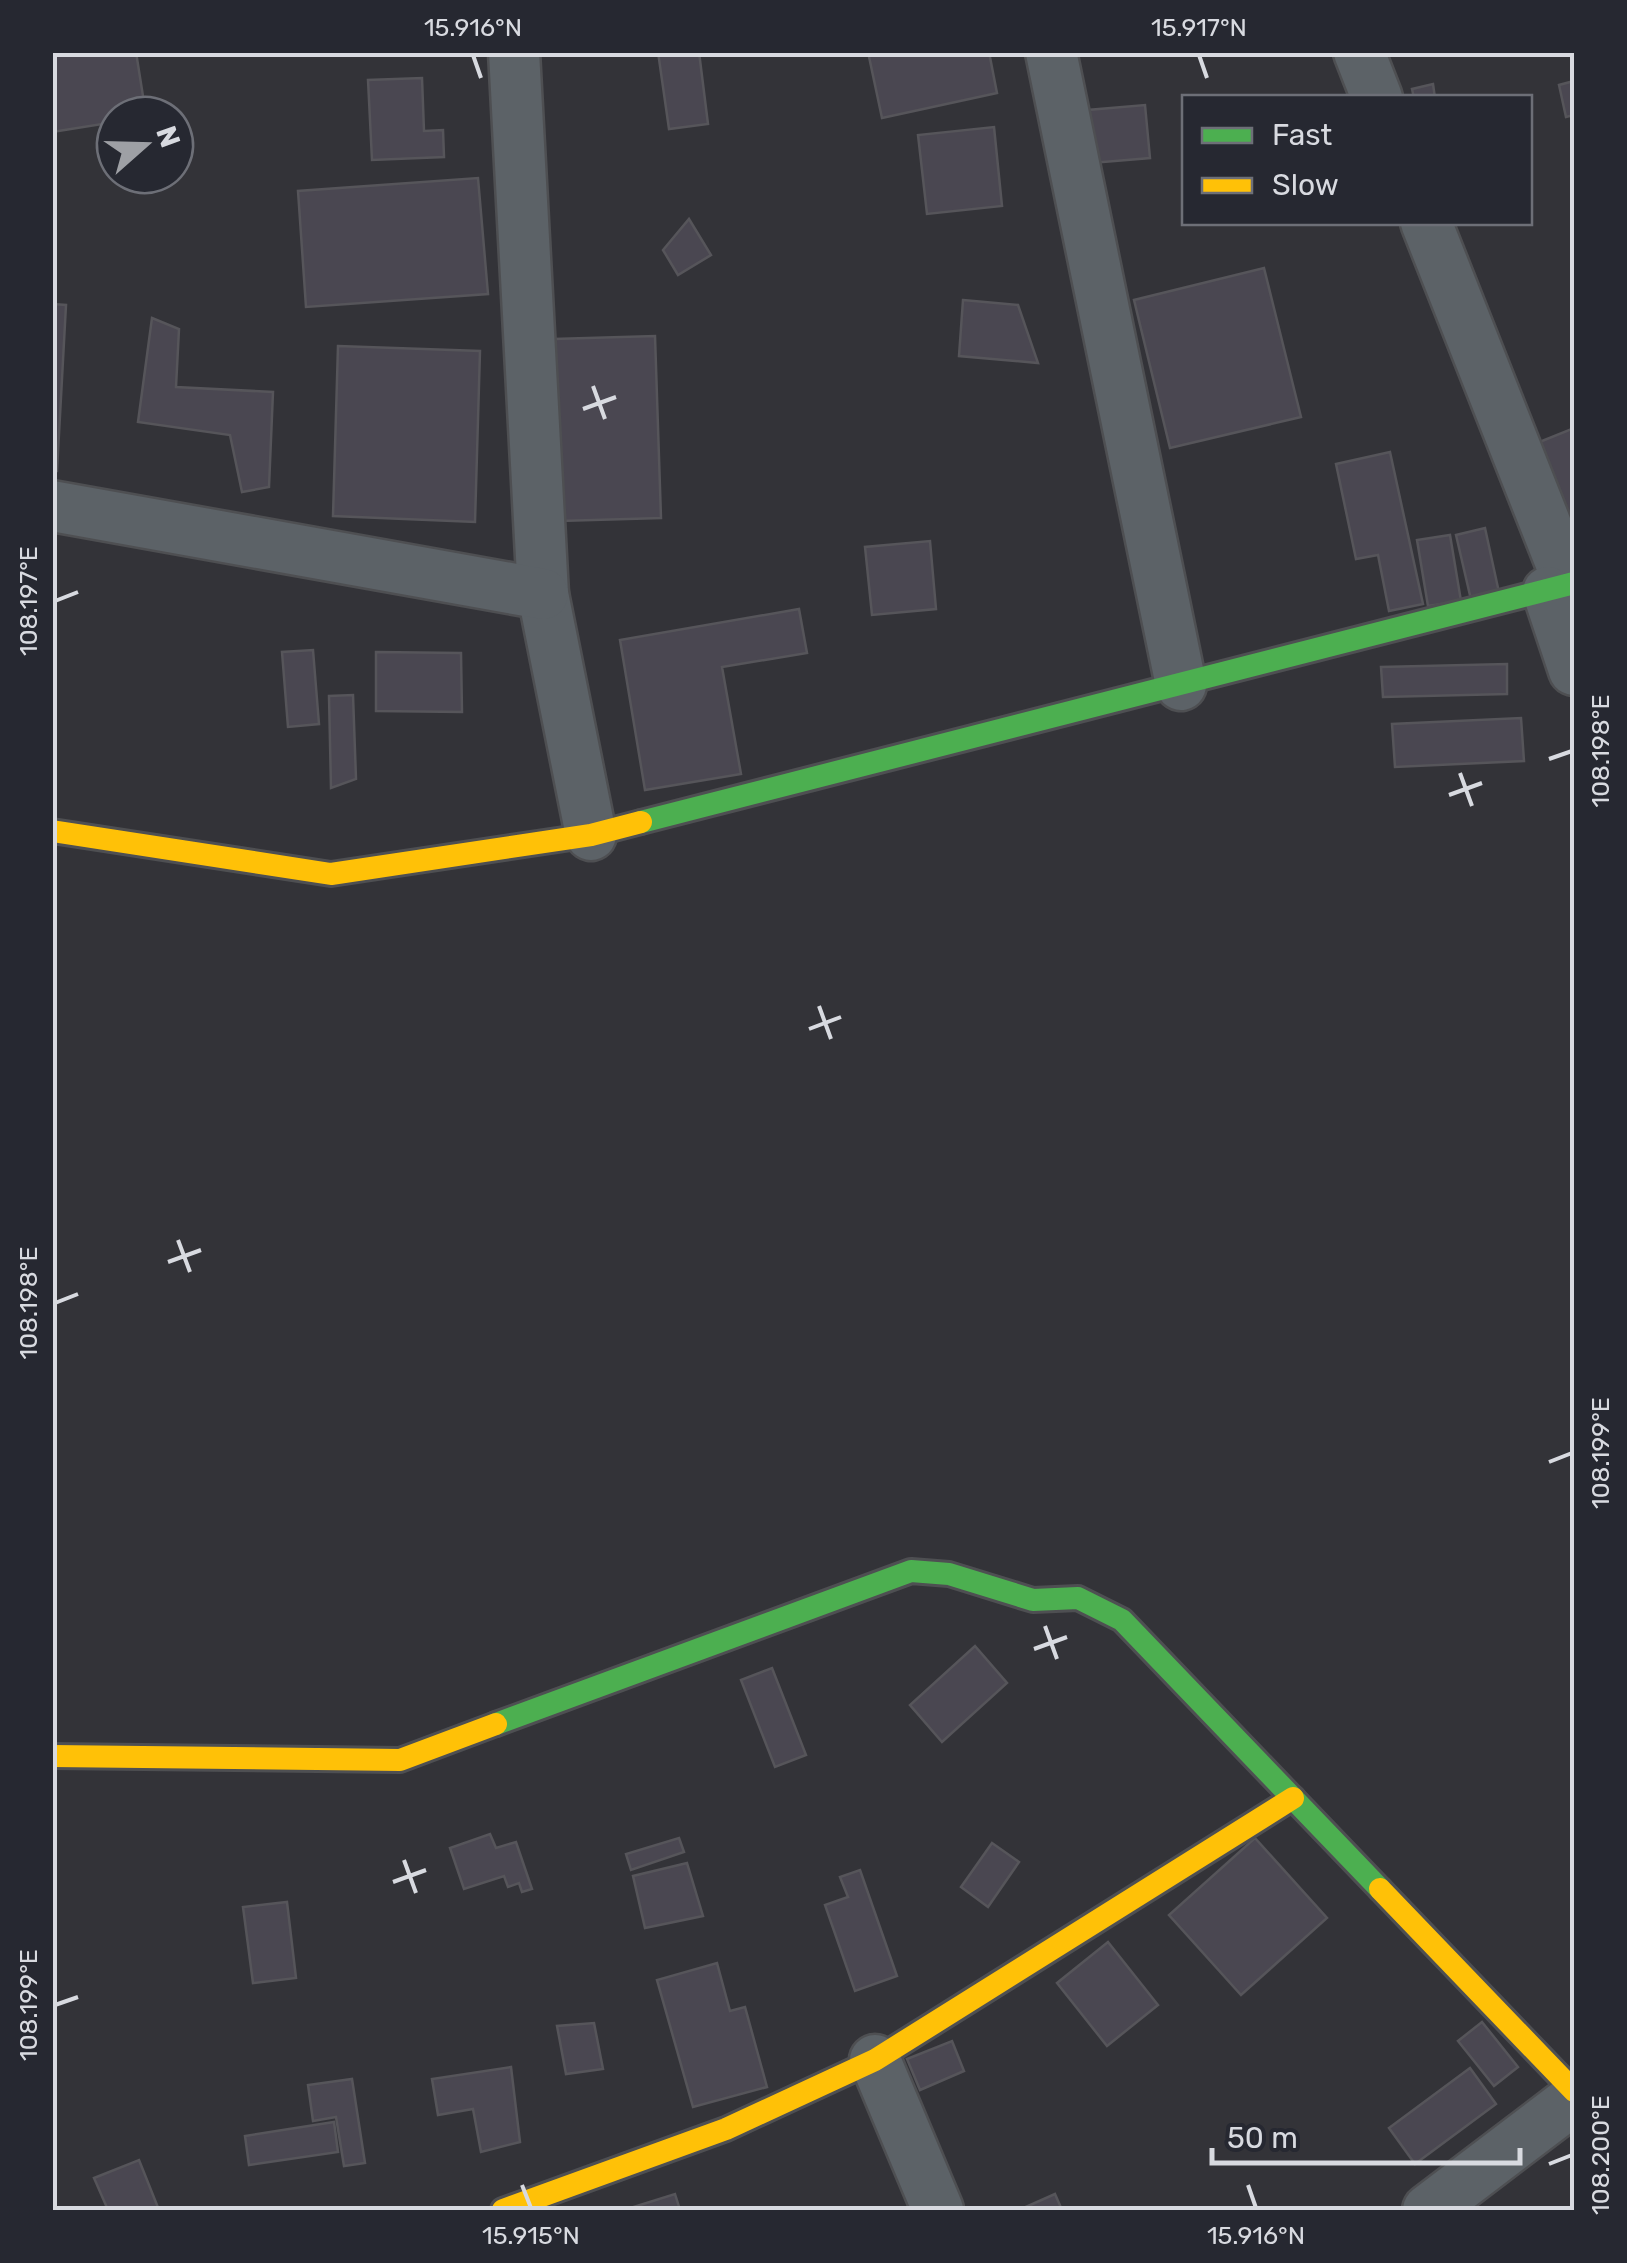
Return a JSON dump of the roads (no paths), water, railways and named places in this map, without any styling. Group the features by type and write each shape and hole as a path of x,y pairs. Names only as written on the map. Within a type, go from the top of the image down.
{"street":[{"path":"514,52 543,594 591,836"},
{"path":"1051,52 1181,685"},
{"path":"1359,52 1376,95"},
{"path":"1427,225 1564,587 1574,670"},
{"path":"52,506 543,594"},
{"path":"52,831 331,874 591,836 1564,587"},
{"path":"52,1756 400,1760 926,1569 1033,1600 1078,1598 1122,1620 1574,2090"},
{"path":"504,2210 726,2129 874,2060 1293,1798"},
{"path":"874,2060 938,2210"},
{"path":"1428,2210 1574,2099"}]}
